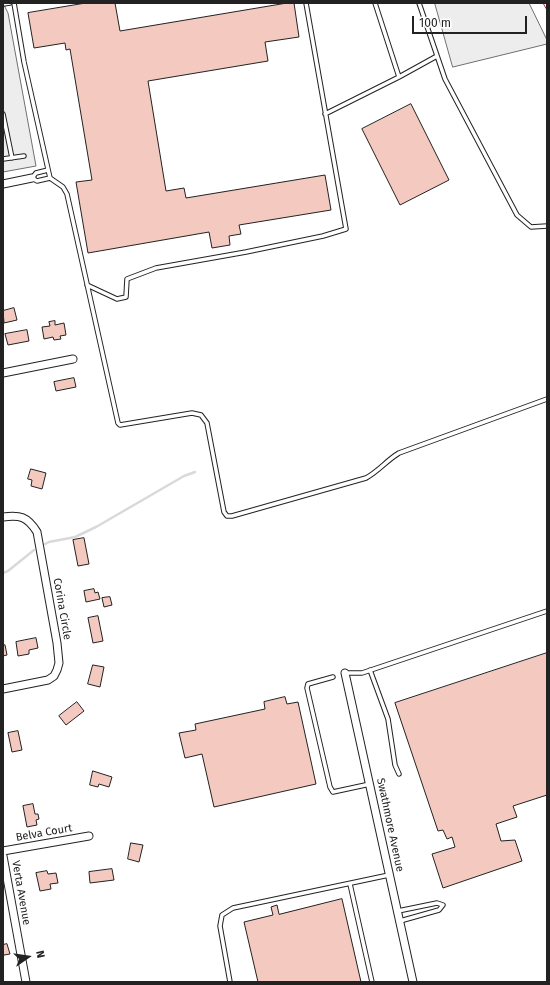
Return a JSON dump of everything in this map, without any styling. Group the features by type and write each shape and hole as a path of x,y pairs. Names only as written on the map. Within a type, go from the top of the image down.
{"street":[{"path":"3,184 32,178"},
{"path":"3,373 73,359"},
{"name":"Corina Circle","path":"3,517 21,517 32,524 36,532 56,636 59,663 54,676 48,680 3,689"},
{"name":"Swathmore Avenue","path":"345,673 413,982"},
{"name":"Belva Court","path":"3,851 89,836"},
{"name":"Verta Avenue","path":"3,856 26,982"}],"lane":[{"path":"3,4 10,3"},
{"path":"14,3 24,62 48,170 50,178 63,187 67,194 118,423 120,425 192,413 201,415 207,422 224,512 227,516 232,516 366,478 374,474 391,457 399,453 547,399"},
{"path":"87,285 117,299 126,297 127,279 156,268 324,236 346,229 306,3"},
{"path":"375,3 399,77"},
{"path":"419,3 445,79 517,215 531,227 547,226"},
{"path":"325,114 437,56"},
{"path":"3,114 12,158"},
{"path":"3,159 24,156"},
{"path":"48,170 36,172 32,178 37,181 50,178"},
{"path":"345,673 362,673 547,611"},
{"path":"370,670 388,719 395,765 399,774"},
{"path":"333,677 308,684 307,688 330,787 333,792 370,784"},
{"path":"230,982 220,926 222,915 233,908 390,875"},
{"path":"350,884 372,982"},
{"path":"398,911 437,903 443,905 439,910 400,921"}],"shaded area":[{"path":"3,3 8,13 36,166 3,172"},
{"path":"435,3 529,3 547,40 547,44 453,67"}],"building":[{"path":"86,3 115,3 120,31 294,3 299,37 265,42 268,61 148,81 166,191 184,188 186,198 325,175 331,210 239,225 241,234 229,236 230,245 212,248 209,232 88,253 76,182 92,180 70,49 66,50 65,43 34,48 28,13"},
{"path":"411,104 449,180 400,205 362,129"},
{"path":"14,308 17,320 4,323 3,311"},
{"path":"55,321 55,325 64,323 66,335 60,336 61,339 54,340 53,337 44,339 42,327 50,326 49,322"},
{"path":"27,330 29,341 8,345 5,334"},
{"path":"74,378 76,387 56,391 54,382"},
{"path":"31,469 46,473 42,489 31,486 32,480 28,479"},
{"path":"84,538 89,564 78,566 73,540"},
{"path":"94,589 95,593 98,592 100,599 86,602 84,591"},
{"path":"110,597 112,605 104,607 102,598"},
{"path":"98,616 103,641 93,643 88,618"},
{"path":"36,638 38,648 29,650 29,654 18,656 16,642"},
{"path":"5,645 7,655 3,656 3,646"},
{"path":"547,653 547,795 513,806 517,817 496,824 501,841 515,840 522,861 443,888 432,854 455,847 452,837 447,839 443,830 438,831 395,703"},
{"path":"93,665 104,667 100,687 88,684"},
{"path":"285,697 287,704 298,702 316,784 214,807 202,754 185,758 179,733 196,730 195,724 265,709 264,702"},
{"path":"77,702 84,711 66,725 59,716"},
{"path":"18,731 22,750 12,752 8,733"},
{"path":"93,771 112,777 109,787 99,784 98,787 90,785"},
{"path":"33,804 35,814 38,814 39,819 36,820 37,825 27,827 23,806"},
{"path":"131,843 143,845 139,862 128,859"},
{"path":"112,869 114,880 90,883 89,872"},
{"path":"47,871 48,874 56,873 58,883 50,884 51,889 40,891 36,873"},
{"path":"342,899 361,982 258,982 244,922 273,915 271,907 277,905 279,914"},
{"path":"7,944 10,954 4,955 3,957 3,945"}],"waterway":[{"path":"45,544 75,537 96,527 184,476 195,472"},
{"path":"3,573 8,571 34,550"}],"power":[{"path":"543,3 547,10"}]}
